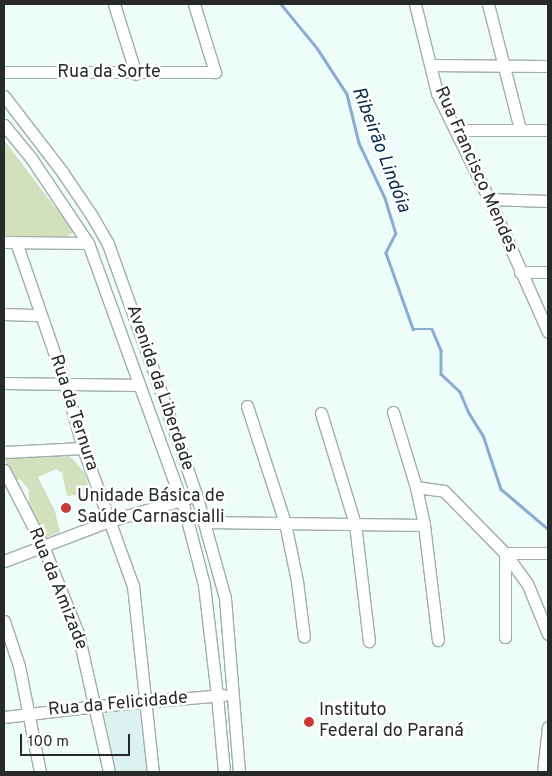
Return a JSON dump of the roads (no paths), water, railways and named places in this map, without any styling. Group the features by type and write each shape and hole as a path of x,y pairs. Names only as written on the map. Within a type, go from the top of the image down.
{"street":[{"path":"114,4 136,74"},
{"name":"Rua da Sorte","path":"4,72 136,74 215,72 194,4"},
{"name":"Rua Francisco Mendes","path":"415,4 437,92 489,199 548,332"},
{"path":"488,4 520,130"},
{"path":"431,66 548,66"},
{"name":"Avenida da Liberdade","path":"4,96 63,173 108,244 196,494 225,598 240,772"},
{"name":"Avenida da Liberdade","path":"4,124 31,158 88,243 181,501 204,584 218,695 224,772"},
{"path":"457,130 548,130"},
{"path":"489,199 548,201"},
{"path":"4,242 88,243"},
{"name":"Rua da Ternura","path":"16,242 65,384 83,448 133,586 153,772"},
{"path":"520,272 548,272"},
{"path":"4,314 40,316"},
{"path":"4,383 139,386"},
{"path":"247,406 285,523 297,581 304,637"},
{"path":"392,412 416,487 424,525 438,640"},
{"path":"320,413 355,524 369,640"},
{"path":"4,452 83,448"},
{"name":"Rua da Amizade","path":"4,470 43,546 78,633 96,706 109,772"},
{"path":"416,487 444,491 506,553 528,583 548,634"},
{"path":"4,561 109,521 181,501 196,494"},
{"path":"205,522 424,525"},
{"path":"506,553 548,553"},
{"path":"506,553 506,637"},
{"path":"4,621 19,666 40,772"},
{"name":"Rua da Felicidade","path":"4,716 233,694"},
{"path":"543,772 548,727"}],"waterway":[{"name":"Ribeirão Lindóia","path":"281,4 317,48 347,94 359,143 385,198 396,233 386,253 413,329 432,329 441,350 441,374 460,392 469,413 483,435 501,489 548,529"}],"place":[{"name":"Unidade Básica de Saúde Carnascialli","path":"66,508"},
{"name":"Instituto Federal do Paraná","path":"309,722"}]}
